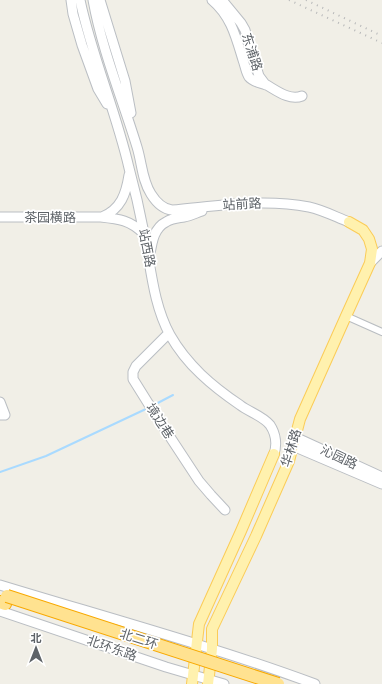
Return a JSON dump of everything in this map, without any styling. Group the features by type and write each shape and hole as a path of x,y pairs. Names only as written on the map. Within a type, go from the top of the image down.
{"highway":[{"name":"北二环","path":"2,602 251,684"},
{"name":"北二环","path":"2,602 278,684"}],"main road":[{"path":"71,0 80,39 98,89 115,118"},
{"name":"站西路","path":"80,0 87,31 130,169 160,312 165,324 169,333 190,364 200,374 243,408 270,425 274,432 276,441 274,454"},
{"name":"站前路","path":"99,0 98,23 103,42 137,148 145,182 151,194 158,203 166,209 172,210 256,203 301,206 324,212 349,222"},
{"name":"东浦路","path":"212,0 222,10 228,19 249,76 255,81 273,88"},
{"name":"东浦路","path":"222,0 245,30 260,78 265,84 273,88"},
{"path":"273,88 289,97 296,98 302,96"},
{"path":"100,217 115,209 125,194 130,169"},
{"path":"149,262 152,242 155,234 163,224 170,220 185,217 217,206"},
{"name":"茶园横路","path":"0,217 116,218 137,227 144,234"},
{"name":"华林路","path":"208,682 212,649 212,629 256,536 289,461 300,419 370,263 372,249 370,239 363,230 349,222"},
{"path":"370,263 382,251"},
{"name":"境边巷","path":"169,333 134,369 133,378 199,481 225,510"},
{"path":"0,402 3,415"},
{"path":"294,441 382,484"},
{"name":"沁园路","path":"294,441 382,477"},
{"name":"华林路","path":"192,679 199,624 274,454"},
{"path":"0,585 197,644 315,684"},
{"name":"北环东路","path":"2,602 166,667 192,679 224,684"}],"street":[{"path":"346,316 382,332"}],"waterway":[{"path":"152,406 173,395"},
{"path":"0,472 46,456 148,408"}],"railway":[{"path":"289,0 382,43"},
{"path":"306,0 378,34"}]}
